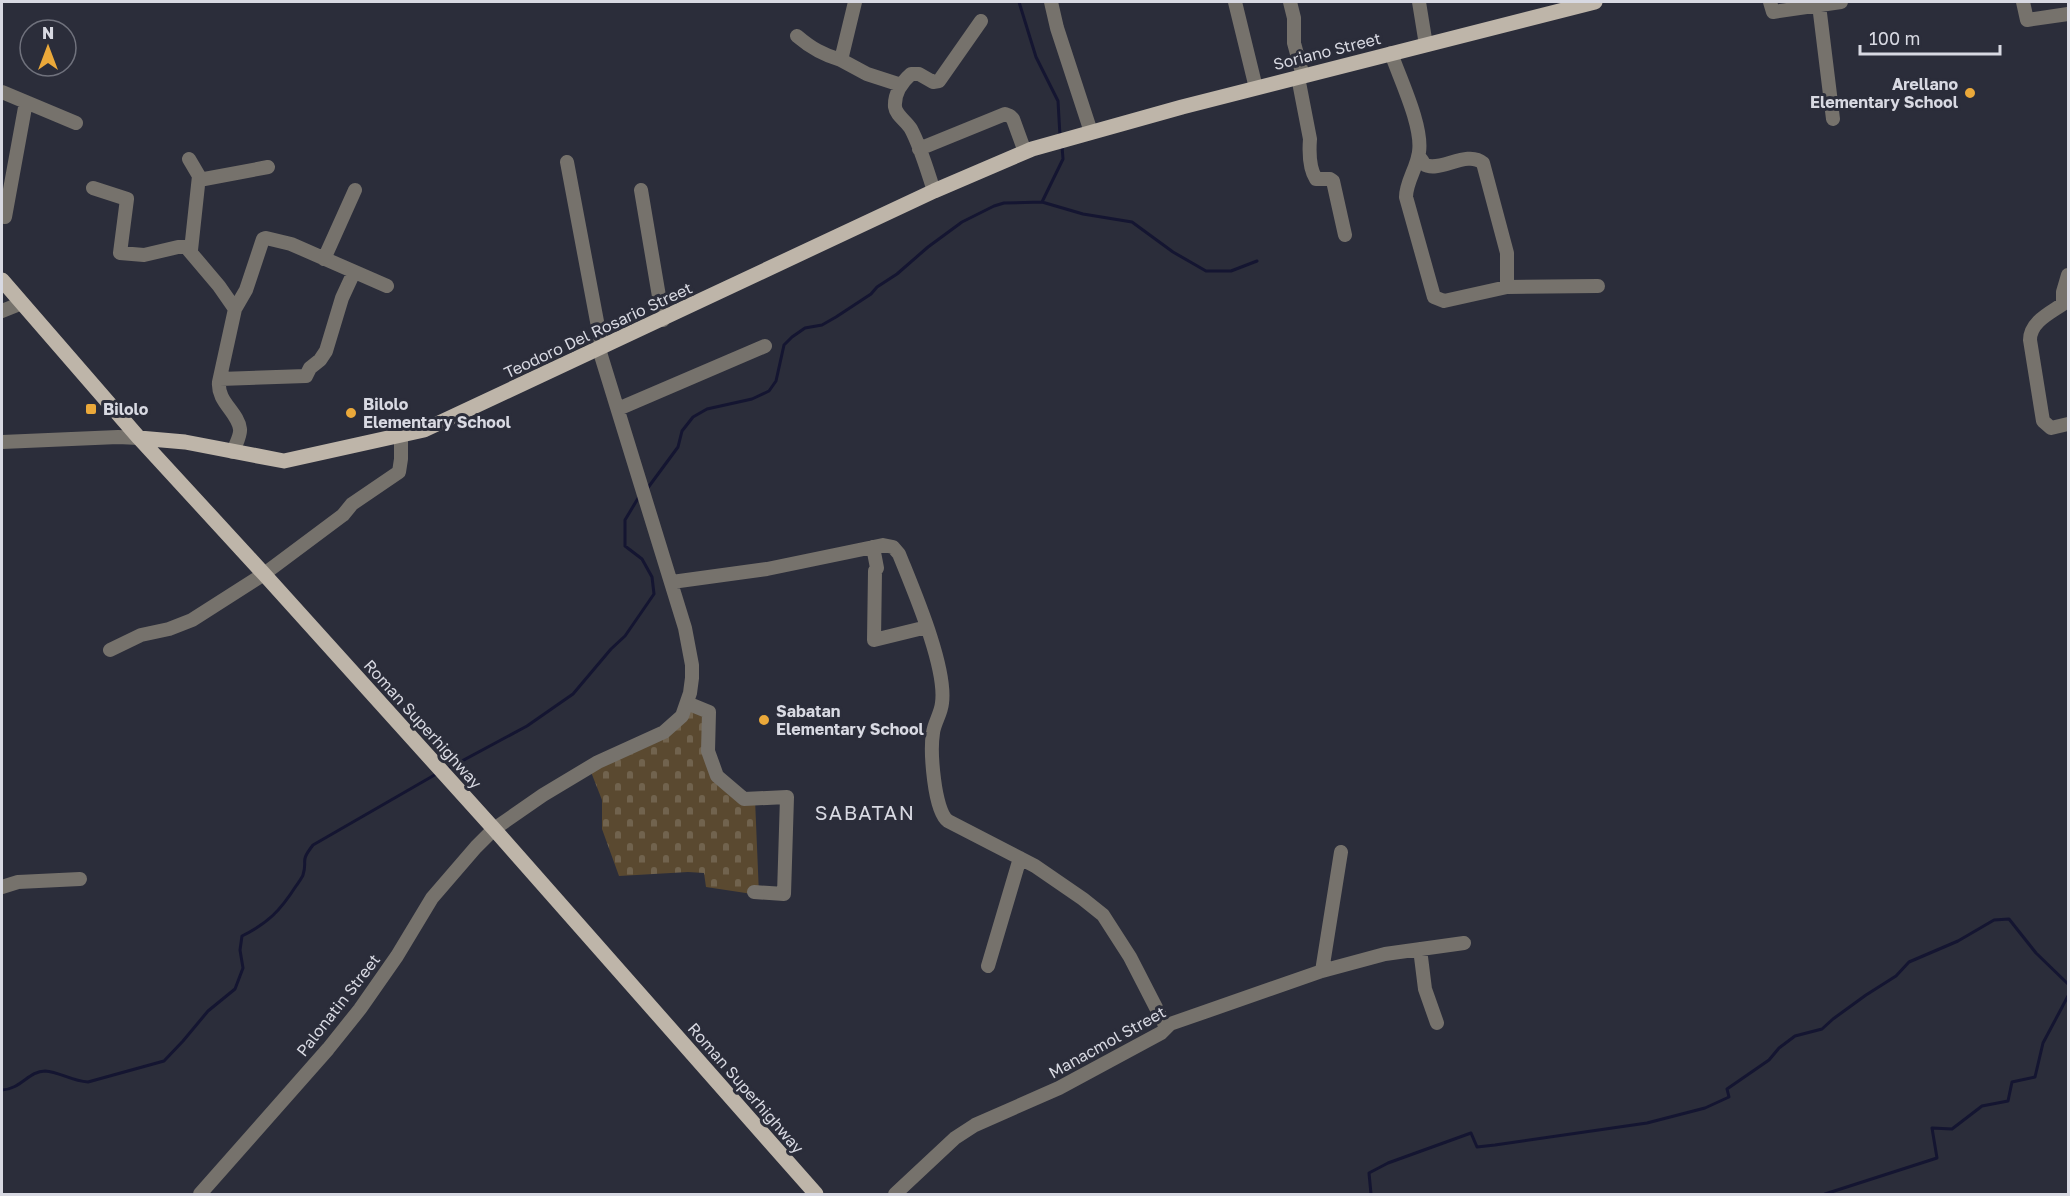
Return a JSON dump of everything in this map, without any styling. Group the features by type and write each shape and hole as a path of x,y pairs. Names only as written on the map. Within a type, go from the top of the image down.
{"main road":[{"name":"Soriano Street","path":"1052,142 1595,2"},
{"name":"Teodoro Del Rosario Street","path":"139,438 185,442 284,461 432,427 934,191 1052,142"},
{"name":"Roman Superhighway","path":"2,280 139,438 494,829 816,1194"}],"street":[{"path":"841,60 855,2"},
{"path":"1051,2 1091,132"},
{"path":"1235,2 1256,88"},
{"path":"1290,2 1294,18 1294,43 1310,139 1309,149 1313,174 1316,179 1330,178 1333,181 1346,234"},
{"path":"1419,2 1426,45"},
{"path":"1770,2 1773,12 1841,2"},
{"path":"2023,2 2027,20 2068,14"},
{"path":"1819,5 1833,119"},
{"path":"934,191 908,124 895,108 901,85 913,74 919,74 933,82 939,81 981,21"},
{"path":"797,36 810,48 841,60 867,74 901,85"},
{"path":"1391,53 1418,132 1418,156 1407,187 1406,197 1432,295 1444,301 1507,287 1598,285"},
{"path":"2,92 76,123"},
{"path":"5,217 26,102"},
{"path":"919,149 1005,114 1013,119 1025,152"},
{"path":"1418,156 1425,164 1431,166 1470,159 1479,160 1483,164 1507,253 1507,287"},
{"path":"189,159 198,172 199,180 191,250"},
{"path":"567,162 601,348 685,628 692,665 687,704 709,712 708,751 717,776 744,799 787,797 784,894 754,892"},
{"path":"199,180 268,167"},
{"path":"93,188 127,199 120,253 144,255 186,247 191,250 219,285 235,309"},
{"path":"324,259 354,190"},
{"path":"641,190 663,320"},
{"path":"233,452 240,428 220,394 220,379 235,309 246,290 264,238 291,244 387,286"},
{"path":"220,379 306,375 326,351 342,298 354,272"},
{"path":"2068,275 2063,292 2066,305 2035,325 2031,331 2030,340 2043,421 2051,428 2068,424"},
{"path":"2,310 22,303"},
{"path":"618,409 765,346"},
{"path":"110,650 141,634 169,629 192,620 264,574 343,514 352,504 399,472 400,435"},
{"path":"2,442 139,438"},
{"path":"672,582 767,569 886,545 898,551 927,627 942,691 943,701 934,728 932,744 936,790 942,816 1020,858 1075,893 1103,915 1130,957 1166,1028"},
{"path":"873,547 877,568 875,571 874,640 927,627"},
{"name":"Palonatin Street","path":"200,1194 328,1049 384,975 443,883 494,829 587,768 664,732 682,716 687,704"},
{"path":"1322,971 1341,852"},
{"path":"988,966 1020,858"},
{"path":"2,887 18,882 80,879"},
{"name":"Manacmol Street","path":"896,1194 955,1138 975,1125 1059,1088 1161,1033 1178,1021 1322,971 1385,954 1464,943"},
{"path":"1420,949 1425,989 1437,1023"}],"green space":[{"path":"690,707 708,713 713,777 755,799 759,895 706,887 704,873 619,876 602,829 602,800 591,772 634,750"}],"waterway":[{"path":"1019,2 1036,57 1058,101 1060,136"},
{"path":"1042,202 1063,159 1062,146"},
{"path":"647,489 678,447 682,431 693,417 707,409 752,399 769,391 776,381 784,345 792,337 805,328 822,325 836,317 871,294 962,222 994,206 1004,203 1042,202 1083,214 1132,222 1173,252 1206,271 1231,271 1257,261"},
{"path":"447,769 527,726 573,694 625,636 654,594 652,577 642,559 625,546 625,520 640,495"},
{"path":"2,1090 14,1087 39,1072 50,1072 88,1082 164,1061 208,1011 235,989 243,968 240,950 242,936 273,916 284,903 302,876 305,858 313,845 438,773"},
{"path":"1371,1194 1369,1173 1388,1163 1471,1133 1477,1147 1647,1123 1705,1108 1729,1097 1727,1089 1769,1060 1779,1048 1795,1036 1822,1029 1866,995 1896,976 1909,962 1958,941 1994,920 2009,919 2036,953 2068,984"},
{"path":"1825,1194 1937,1158 1932,1128 1952,1129 1982,1106 2008,1101 2012,1082 2035,1077 2043,1043 2068,996"}],"place":[{"name":"Arellano Elementary School","path":"1970,93"},
{"name":"Bilolo","path":"91,409"},
{"name":"Bilolo Elementary School","path":"351,413"},
{"name":"Sabatan Elementary School","path":"764,720"}],"district":[{"name":"SABATAN","path":"865,813"}]}
